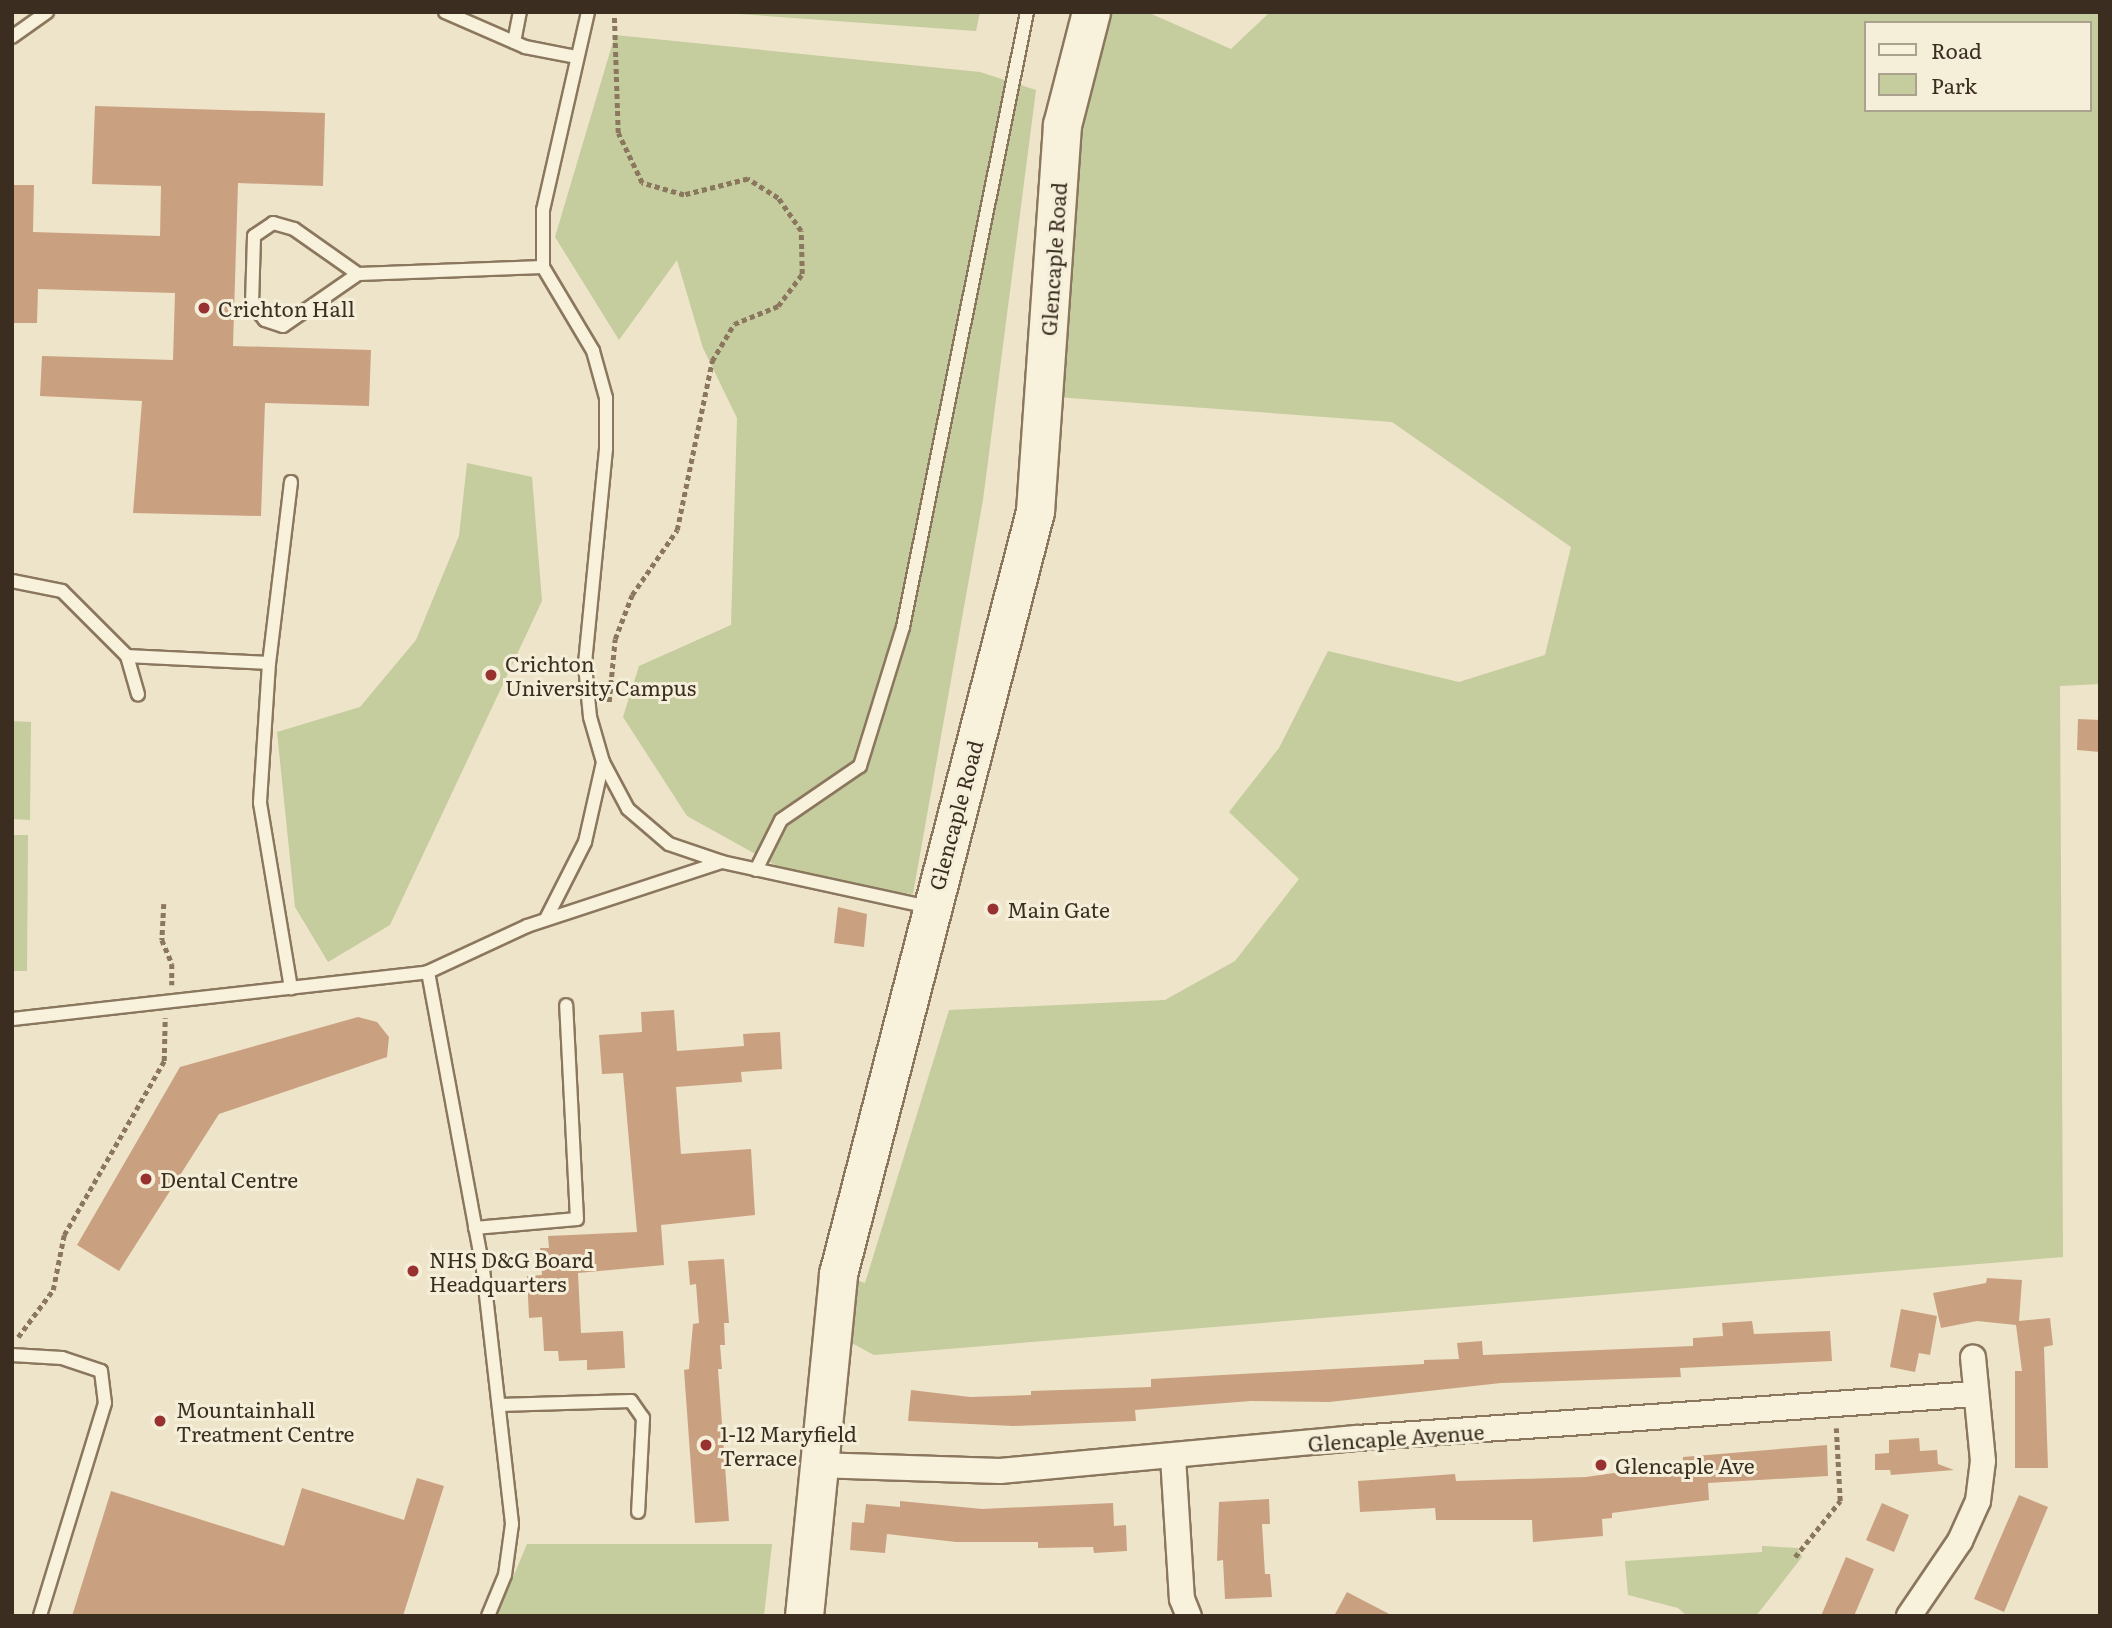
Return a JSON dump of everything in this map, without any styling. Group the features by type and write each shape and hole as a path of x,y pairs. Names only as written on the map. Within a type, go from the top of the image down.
{"main road":[{"name":"Glencaple Road","path":"804,1616 816,1465 838,1274 1035,511 1062,125 1091,12"}],"street":[{"path":"1909,1616 1960,1541 1978,1501 1983,1461 1973,1357"},
{"name":"Glencaple Avenue","path":"816,1465 1000,1471 1358,1438 1975,1394"},
{"path":"1173,1457 1182,1599 1189,1616"}],"lane":[{"path":"12,37 47,12"},
{"path":"445,12 514,42 577,57"},
{"path":"514,42 520,12"},
{"path":"588,12 543,210 543,267 593,351 606,398 606,449 585,665 590,717 603,762 628,809 669,844 722,862 931,908"},
{"path":"756,870 781,820 860,766 902,627 1027,12"},
{"path":"358,274 294,229 273,223 254,236 252,304 265,320 283,326 358,274 543,267"},
{"path":"291,482 269,663 260,803 291,988"},
{"path":"12,581 62,592 127,656 138,694"},
{"path":"127,656 269,663"},
{"path":"546,919 585,842 603,762"},
{"path":"13,1020 428,972 546,919 722,862"},
{"path":"428,972 475,1228 512,1524 505,1576 488,1616"},
{"path":"475,1228 577,1219 566,1005"},
{"path":"12,1355 62,1358 101,1371 105,1403 40,1616"},
{"path":"499,1405 631,1401 643,1418 638,1512"}],"path":[{"path":"608,707 615,639 628,606 677,530 712,361 734,324 778,306 802,274 801,231 778,198 748,179 684,195 642,183 618,133 614,12"},
{"path":"12,1345 53,1290 64,1235 164,1061 172,964 162,940 164,904"},
{"path":"1794,1557 1840,1500 1833,1405"}],"green space":[{"path":"710,12 980,12 976,31"},
{"path":"1091,12 1147,12 1231,49 1270,12 2100,12 2100,684 2060,686 2063,1257 874,1355 831,1332 838,1274 865,1283 949,1010 1165,1000 1235,961 1299,879 1229,812 1279,748 1328,651 1459,682 1545,655 1571,547 1392,422 1043,396"},
{"path":"615,35 980,72 1036,90 983,500 913,894 804,881 687,816 623,717 639,666 731,625 737,418 703,348 677,260 619,340 555,237"},
{"path":"467,463 532,477 542,601 390,925 328,962 295,907 277,732 360,707 416,640 459,536"},
{"path":"12,721 31,722 30,820 12,819"},
{"path":"12,835 28,835 27,971 12,971"},
{"path":"527,1544 772,1544 764,1616 497,1616"},
{"path":"1762,1546 1798,1548 1802,1557 1756,1616 1687,1616 1678,1608 1628,1595 1625,1561 1762,1552"}],"building":[{"name":"Crichton Hall","path":"95,106 325,113 323,186 238,183 233,346 371,350 369,406 265,403 261,516 133,513 142,401 40,396 42,356 173,360 175,293 38,289 37,323 12,323 12,185 34,185 33,232 160,236 161,186 92,184"},
{"path":"2078,719 2100,720 2100,752 2077,750"},
{"path":"838,907 867,914 864,947 834,943"},
{"path":"674,1010 677,1051 744,1046 743,1034 780,1032 782,1069 741,1072 742,1082 676,1087 681,1154 751,1149 755,1215 661,1225 664,1265 578,1273 581,1333 623,1331 625,1368 587,1370 587,1360 559,1361 558,1351 544,1351 542,1317 529,1318 527,1276 542,1275 540,1248 549,1248 548,1236 637,1232 623,1073 602,1074 599,1035 642,1032 641,1012"},
{"name":"Dental Centre","path":"358,1017 377,1022 389,1037 387,1057 219,1114 119,1271 77,1245 180,1067"},
{"name":"1-12 Maryfield Terrace","path":"724,1259 729,1323 724,1323 725,1345 720,1345 722,1369 718,1369 729,1521 695,1523 684,1370 689,1369 693,1324 699,1323 696,1284 690,1285 688,1261"},
{"path":"1987,1278 2022,1280 2019,1321 2050,1318 2053,1345 2044,1347 2048,1468 2015,1468 2015,1371 2022,1371 2016,1325 1977,1321 1941,1328 1933,1293 1986,1283"},
{"path":"1901,1309 1937,1316 1930,1355 1919,1353 1915,1372 1890,1367"},
{"path":"1752,1321 1754,1334 1830,1331 1832,1361 1680,1368 1681,1377 1501,1383 1329,1402 1251,1401 1135,1410 1136,1421 1013,1426 908,1421 911,1390 970,1397 1031,1395 1031,1391 1151,1387 1151,1379 1424,1364 1424,1360 1459,1359 1457,1343 1482,1341 1483,1355 1693,1346 1693,1338 1723,1336 1722,1323"},
{"path":"1919,1438 1920,1451 1937,1450 1938,1464 1954,1470 1891,1475 1890,1470 1875,1470 1875,1454 1889,1453 1889,1440"},
{"path":"1827,1445 1828,1476 1708,1483 1709,1500 1612,1513 1612,1518 1602,1519 1603,1536 1533,1542 1532,1520 1436,1520 1435,1508 1360,1512 1358,1481 1455,1474 1456,1481 1586,1477 1683,1463 1683,1457"},
{"name":"Mountainhall Treatment Centre","path":"417,1478 444,1486 403,1616 72,1616 111,1491 284,1546 302,1488 404,1520"},
{"path":"2019,1495 2048,1507 2004,1612 1974,1599"},
{"path":"1269,1499 1270,1524 1262,1524 1265,1574 1270,1574 1272,1597 1225,1599 1223,1560 1217,1561 1219,1502"},
{"path":"900,1501 982,1509 1113,1503 1114,1526 1126,1525 1127,1551 1094,1553 1093,1547 1038,1548 1038,1542 956,1542 887,1534 885,1553 850,1550 852,1522 864,1523 866,1504 900,1507"},
{"path":"1882,1503 1909,1515 1894,1552 1866,1540"},
{"path":"1846,1557 1874,1569 1854,1616 1821,1616"},
{"path":"1347,1592 1393,1616 1334,1616"}],"place":[{"name":"Crichton Hall","path":"204,308"},
{"name":"Crichton University Campus","path":"491,675"},
{"name":"Main Gate","path":"993,909"},
{"name":"Dental Centre","path":"146,1179"},
{"name":"NHS D&G Board Headquarters","path":"413,1271"},
{"name":"Mountainhall Treatment Centre","path":"160,1421"},
{"name":"1-12 Maryfield Terrace","path":"706,1445"},
{"name":"Glencaple Ave","path":"1601,1465"}]}
